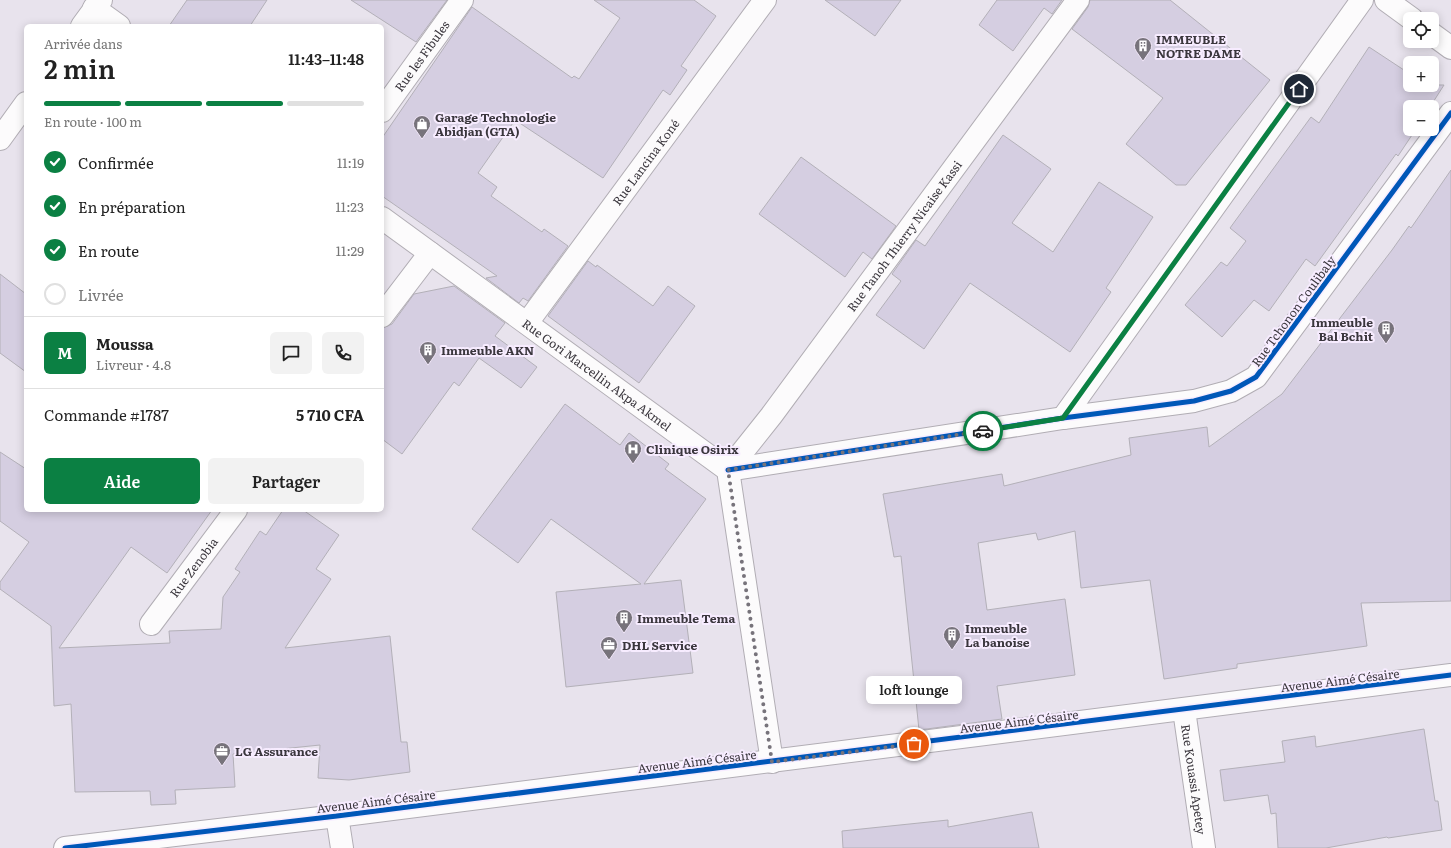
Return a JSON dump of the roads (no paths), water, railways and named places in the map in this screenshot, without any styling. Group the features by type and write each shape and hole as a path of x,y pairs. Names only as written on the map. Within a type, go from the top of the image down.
{"street":[{"name":"Rue les Fibules","path":"384,108 462,0"},
{"name":"Rue Lancina Koné","path":"527,323 765,0"},
{"name":"Rue Tanoh Thierry Nicaise Kassi","path":"728,470 771,416 1078,0"},
{"path":"1063,418 1362,0"},
{"path":"1386,0 1403,12"},
{"path":"83,24 93,3 117,24"},
{"path":"1439,39 1451,48"},
{"path":"0,139 24,106"},
{"name":"Rue Tchonon Coulibaly","path":"728,470 1063,418 1194,401 1230,391 1256,377 1451,113"},
{"name":"Rue Gori Marcellin Akpa Akmel","path":"384,219 728,470"},
{"path":"384,313 430,253"},
{"path":"728,470 772,762"},
{"name":"Rue Zenobia","path":"151,624 235,512"},
{"name":"Avenue Aimé Césaire","path":"65,848 772,762 1451,675"},
{"name":"Rue Kouassi Apetey","path":"1184,710 1204,848"},
{"path":"337,816 342,848"}],"place":[{"name":"IMMEUBLE NOTRE DAME","path":"1143,61"},
{"name":"Garage Technologie Abidjan (GTA)","path":"422,139"},
{"name":"Immeuble Bal Bchit","path":"1386,344"},
{"name":"Immeuble AKN","path":"428,365"},
{"name":"Clinique Osirix","path":"633,464"},
{"name":"Immeuble Tema","path":"624,633"},
{"name":"Immeuble La banoise","path":"952,650"},
{"name":"DHL Service","path":"609,660"},
{"name":"loft lounge","path":"914,744"},
{"name":"LG Assurance","path":"222,766"}]}
